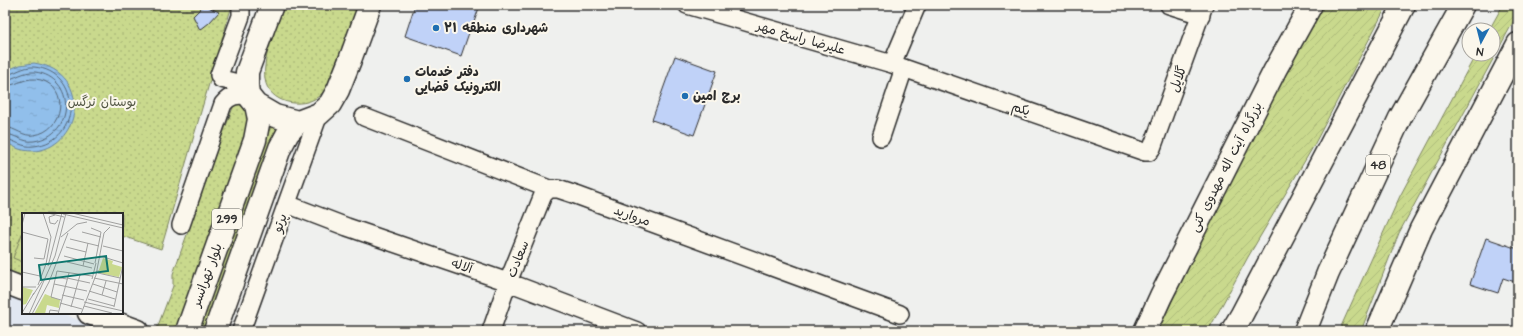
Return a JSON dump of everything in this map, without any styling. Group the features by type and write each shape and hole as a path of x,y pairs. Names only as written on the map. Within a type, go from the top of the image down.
{"main road":[{"name":"بلوار تهرانسر","path":"188,331 255,140 259,119 250,95 247,72 272,5"},
{"path":"250,95 275,116 298,122 319,114 330,104 338,90 370,5"},
{"name":"بزرگراه آیت اله مهدوی کنی","path":"1145,331 1161,296 1275,70 1311,5"},
{"path":"1236,326 1404,5"},
{"name":"48","path":"1305,331 1328,273 1400,118 1463,5"},
{"path":"1377,331 1421,229 1518,44"},
{"name":"بلوار تهرانسر","path":"215,331 280,148 288,133 298,122"},
{"path":"5,282 22,289"},
{"path":"92,314 138,331"}],"street":[{"path":"242,5 241,16 219,75 220,79 250,95"},
{"name":"علیرضا راسخ مهر","path":"687,5 898,66"},
{"path":"881,137 898,66 917,5"},
{"path":"1170,5 1203,10"},
{"name":"گلایل","path":"1149,152 1152,148 1203,10"},
{"name":"یکم","path":"898,66 1145,152 1149,152"},
{"path":"181,225 223,104 229,97 237,95 250,95"},
{"name":"پرتو","path":"241,331 319,114"},
{"name":"مروارید","path":"364,117 549,189 558,189 576,195 900,314"},
{"name":"سعادت","path":"491,331 508,282 543,195 549,189"},
{"name":"آلاله","path":"287,204 508,282 637,331"}],"shaded area":[{"path":"5,293 22,300 22,314 62,314 110,331 5,331"}],"green space":[{"name":"بوستان نرگس","path":"5,5 232,5 161,249 123,236 123,213 22,213 22,278 5,271"},
{"path":"285,5 359,5 332,79 321,94 304,103 287,102 279,99 272,94 267,87 265,79 268,51"},
{"path":"1324,5 1387,5 1313,147 1248,257 1208,331 1158,331 1237,166"},
{"path":"1503,5 1518,5 1518,13 1501,44 1501,22 1493,22"},
{"path":"1472,62 1491,62 1399,233 1361,331 1339,331 1400,196"},
{"path":"237,103 247,112 251,133 180,331 156,331 173,286 173,274 219,144 234,105"},
{"path":"275,126 280,130 205,331 196,331 268,132 271,127"},
{"path":"22,234 22,262 13,258"}],"water":[{"path":"34,63 49,67 64,77 72,91 74,107 72,122 64,135 52,146 37,151 19,149 5,142 5,71 20,65"}],"building":[{"path":"204,5 219,12 200,30 193,16"},
{"name":"شهرداری منطقه ۲۱","path":"415,5 480,5 461,56 405,36"},
{"name":"برج امین","path":"675,56 717,71 694,135 652,120"},
{"path":"1486,238 1518,249 1518,283 1503,278 1498,293 1470,284"}],"place":[{"name":"شهرداری منطقه ۲۱","path":"436,28"},
{"name":"دفتر خدمات الکترونیک قضایی","path":"407,79"},
{"name":"برج امین","path":"685,96"}]}
